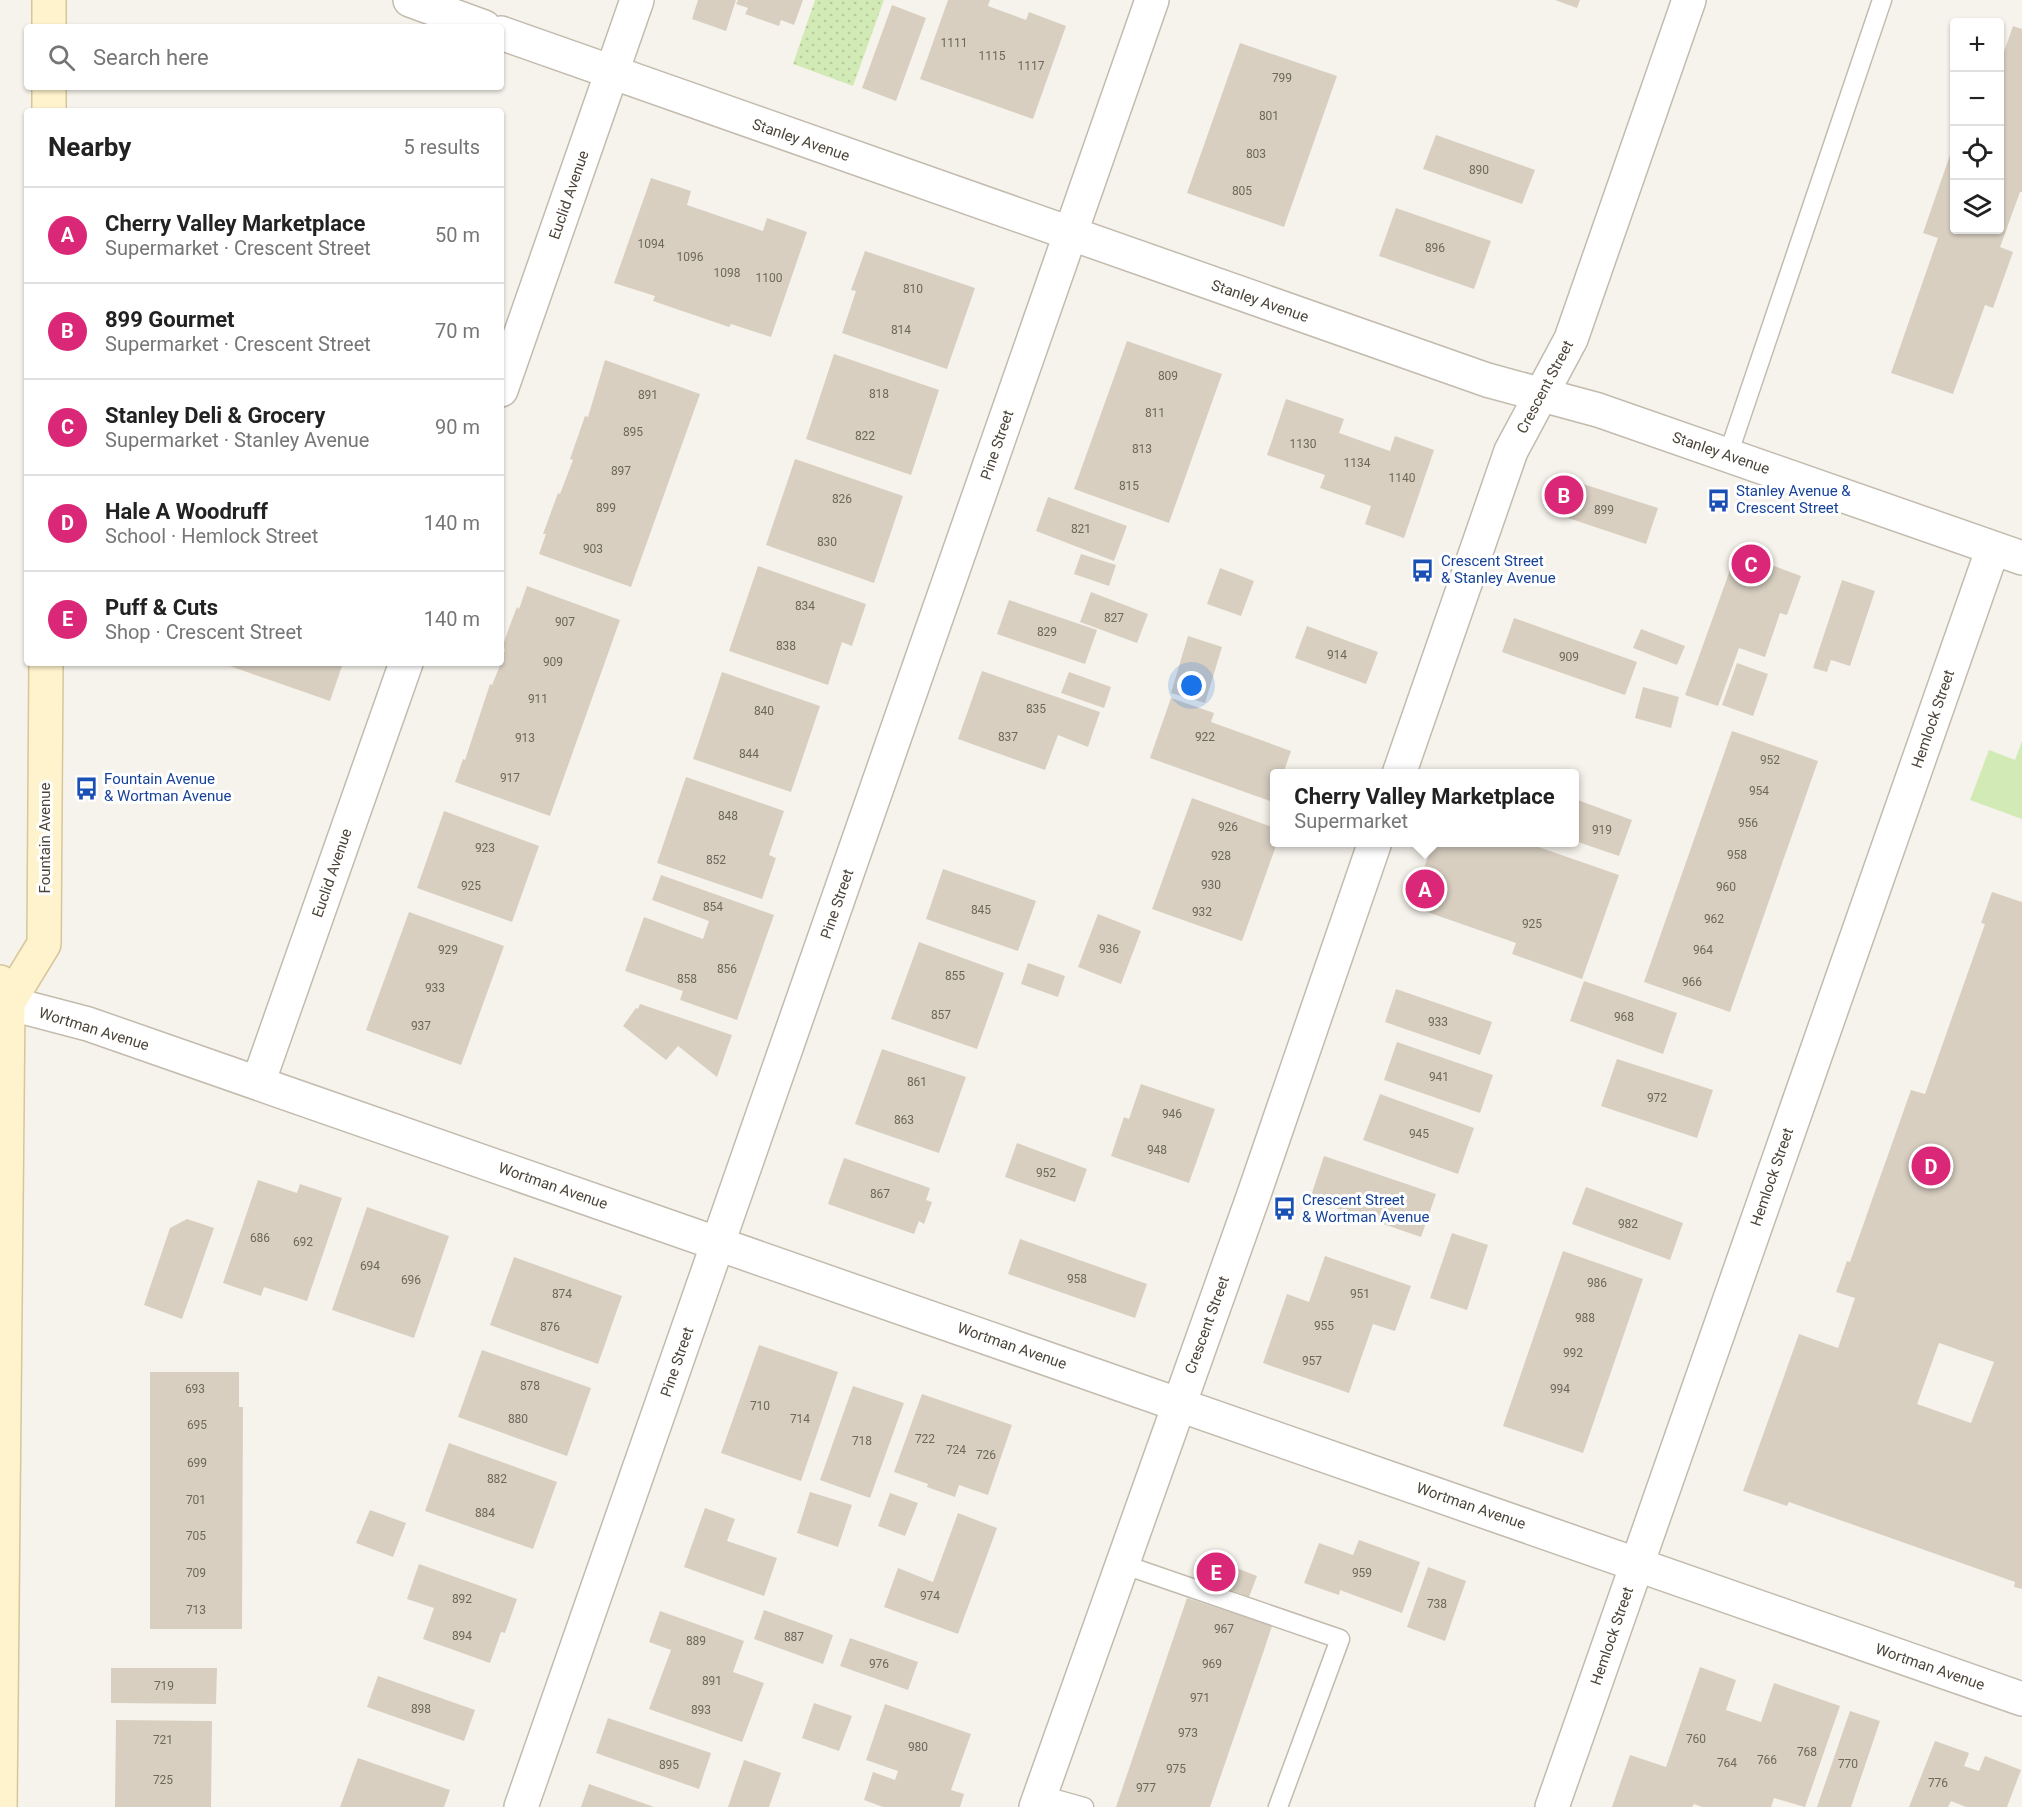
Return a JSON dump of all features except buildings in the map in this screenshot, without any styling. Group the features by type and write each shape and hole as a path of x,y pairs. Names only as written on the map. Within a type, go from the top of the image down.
{"main road":[{"path":"49,0 49,24"},
{"path":"49,90 49,108"},
{"name":"Fountain Avenue","path":"3,996 44,944 46,666"},
{"path":"0,1807 3,996"}],"street":[{"path":"410,0 476,24"},
{"name":"Euclid Avenue","path":"504,381 637,0"},
{"name":"Pine Street","path":"521,1807 1152,0"},
{"name":"Crescent Street","path":"1401,769 1510,451 1571,339 1689,0"},
{"name":"Stanley Avenue","path":"504,34 611,74 1487,380 1598,410 2008,553"},
{"name":"Hemlock Street","path":"1552,1807 1637,1564 2008,553"},
{"name":"Euclid Avenue","path":"258,1083 405,666"},
{"name":"Crescent Street","path":"1039,1801 1178,1403 1253,1197 1374,847"},
{"name":"Wortman Avenue","path":"3,996 1178,1403 2022,1699"}],"lane":[{"path":"1728,455 1882,0"},
{"path":"1122,1564 1340,1639 1278,1807"},
{"path":"1039,1801 1084,1807"}],"green space":[{"path":"815,0 884,0 853,86 793,64"},
{"path":"2022,741 2022,819 1970,800 1989,750 2015,760"}],"place":[{"name":"899 Gourmet","path":"1564,495"},
{"name":"Stanley Avenue & Crescent Street","path":"1718,500"},
{"name":"Stanley Deli & Grocery","path":"1751,564"},
{"name":"Crescent Street & Stanley Avenue","path":"1423,570"},
{"name":"Fountain Avenue & Wortman Avenue","path":"86,788"},
{"name":"Cherry Valley Marketplace","path":"1425,889"},
{"name":"Hale A Woodruff","path":"1931,1166"},
{"name":"Crescent Street & Wortman Avenue","path":"1284,1209"},
{"name":"Puff & Cuts","path":"1216,1572"}]}
